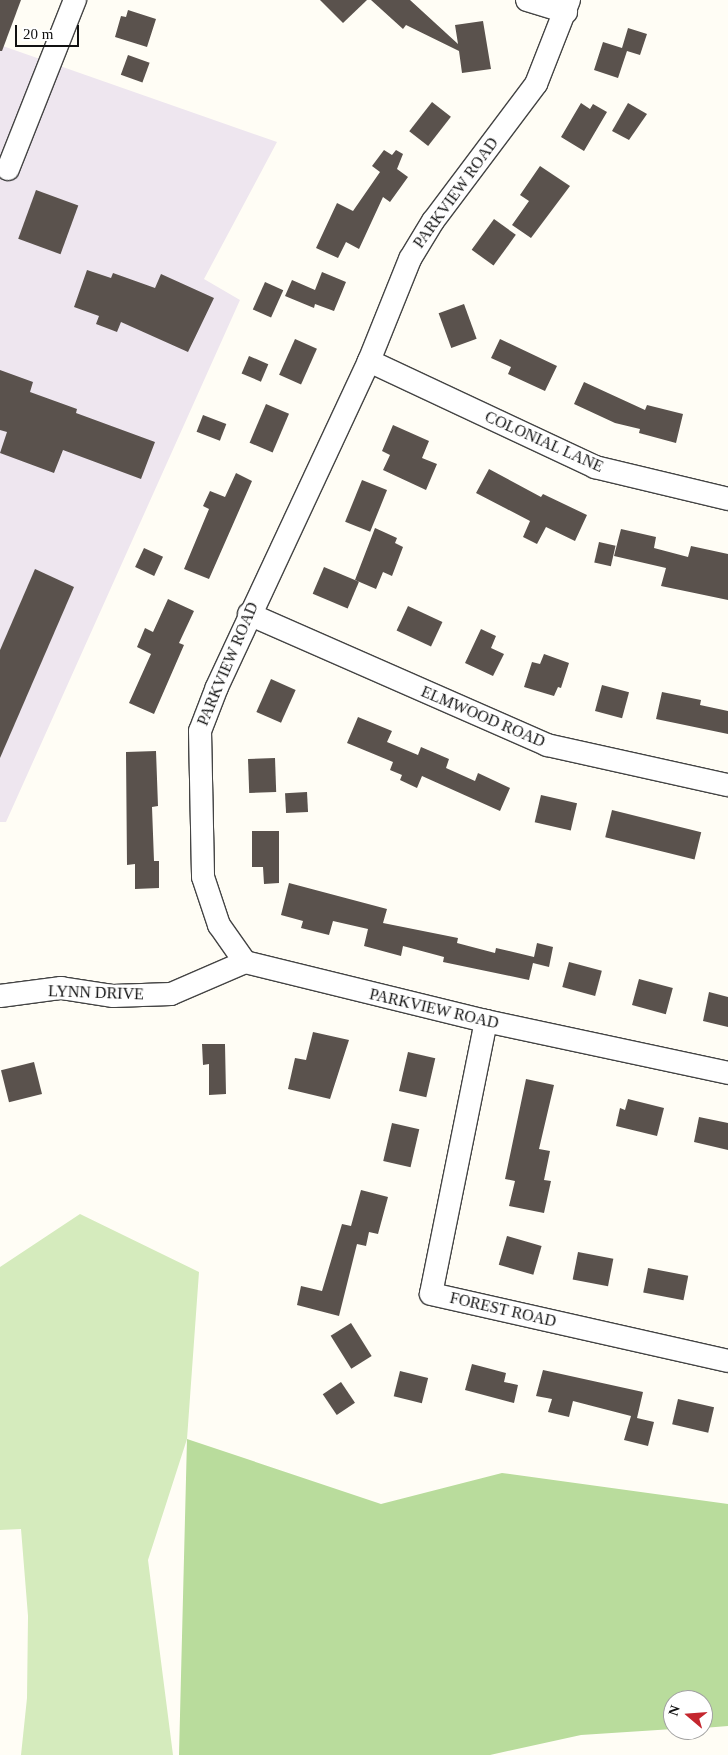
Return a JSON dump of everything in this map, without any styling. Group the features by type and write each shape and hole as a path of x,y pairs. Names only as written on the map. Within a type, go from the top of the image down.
{"street":[{"path":"8,169 75,0"},
{"path":"527,0 568,6"},
{"name":"PARKVIEW ROAD","path":"568,6 536,84 432,221 410,259 369,361 248,614 200,731 198,795 203,876 218,925 246,962 486,1022 728,1073"},
{"name":"COLONIAL LANE","path":"369,361 595,467 728,499"},
{"name":"ELMWOOD ROAD","path":"248,614 546,746 728,785"},
{"name":"LYNN DRIVE","path":"0,996 61,988 113,996 171,994 246,962"},
{"name":"FOREST ROAD","path":"486,1022 431,1294 728,1361"}],"shaded area":[{"path":"0,45 277,142 204,279 240,300 6,822 0,822"}],"green space":[{"path":"80,1214 199,1272 187,1439 148,1560 173,1755 21,1755 27,1698 28,1616 21,1529 0,1530 0,1267"},
{"path":"187,1439 381,1504 502,1473 728,1504 728,1726 713,1727 713,1690 663,1690 663,1730 581,1735 490,1755 179,1755"}],"building":[{"path":"0,0 21,0 2,51 0,51"},
{"path":"320,0 367,0 343,23"},
{"path":"371,0 410,0 458,44 455,25 483,21 491,69 462,73 459,51 406,25 403,29"},
{"path":"128,10 156,19 147,47 115,37 121,16 126,17"},
{"path":"628,28 647,34 640,55 627,51 618,78 594,70 603,42 622,48"},
{"path":"128,55 150,63 142,83 121,75"},
{"path":"432,102 451,117 428,146 409,131"},
{"path":"581,103 590,109 593,104 607,112 584,151 561,137"},
{"path":"628,103 647,114 629,140 612,131"},
{"path":"384,150 392,155 396,150 403,154 397,169 408,177 390,202 383,197 359,249 346,242 338,258 316,248 337,203 353,211 380,172 372,166"},
{"path":"540,166 570,186 531,238 512,225 529,201 520,195"},
{"path":"36,190 78,205 61,254 18,239"},
{"path":"494,219 516,235 494,266 472,250"},
{"path":"87,270 111,278 113,273 155,288 161,274 214,298 188,352 121,322 117,332 96,324 99,316 74,307"},
{"path":"322,272 346,282 334,311 315,304 314,308 285,296 292,280 315,290"},
{"path":"265,282 283,290 271,318 253,309"},
{"path":"464,304 477,339 451,348 439,313"},
{"path":"295,339 317,349 301,384 279,375"},
{"path":"500,339 557,366 545,391 508,374 511,367 491,358"},
{"path":"249,356 268,364 261,382 242,373"},
{"path":"0,370 33,382 30,392 77,409 76,413 155,442 141,479 63,450 54,473 0,453 7,432 0,430"},
{"path":"584,382 645,410 647,405 683,414 676,443 639,433 640,429 615,423 574,404"},
{"path":"266,404 289,414 273,452 250,443"},
{"path":"203,415 226,424 220,441 197,432"},
{"path":"393,425 429,441 422,458 437,464 426,490 383,470 390,455 382,451"},
{"path":"489,469 541,497 543,494 587,515 575,541 546,527 537,544 523,537 530,521 476,493"},
{"path":"236,473 252,481 209,579 184,569 209,509 203,506 210,491 225,497"},
{"path":"362,480 387,490 370,532 345,522"},
{"path":"375,528 397,538 395,543 403,547 392,576 383,572 376,589 355,580"},
{"path":"621,529 656,537 654,548 688,557 691,546 728,554 728,600 661,586 666,568 614,556"},
{"path":"599,542 616,546 611,566 594,562"},
{"path":"144,548 163,557 154,576 135,567"},
{"path":"324,567 359,582 348,609 313,594"},
{"path":"35,569 74,587 0,758 0,650"},
{"path":"168,599 194,611 179,643 184,645 154,714 129,703 151,654 137,647 145,628 153,632"},
{"path":"408,606 442,622 431,647 397,630"},
{"path":"481,629 496,636 491,648 504,654 493,676 465,663"},
{"path":"544,654 569,663 561,688 558,687 554,696 524,687 532,662 540,664"},
{"path":"271,679 296,690 281,723 256,712"},
{"path":"602,685 629,692 622,718 595,711"},
{"path":"662,692 701,700 700,705 728,711 728,734 656,719"},
{"path":"358,717 392,731 387,742 418,755 421,747 449,759 446,768 475,781 478,773 510,788 500,811 422,776 417,788 400,780 402,775 390,770 393,762 347,743"},
{"path":"156,751 158,806 152,807 154,861 159,861 159,888 135,889 135,864 127,865 126,752"},
{"path":"275,758 276,792 249,793 248,759"},
{"path":"307,792 308,812 286,813 285,793"},
{"path":"541,795 577,803 571,831 535,822"},
{"path":"612,810 701,832 694,859 605,837"},
{"path":"252,831 279,831 279,883 264,884 263,867 252,867"},
{"path":"289,883 387,909 383,923 458,938 457,943 495,953 496,948 534,957 537,943 553,947 549,967 533,963 529,980 443,962 444,957 403,946 401,956 364,946 368,929 333,921 329,935 301,928 303,921 281,915"},
{"path":"569,962 602,971 595,996 562,987"},
{"path":"639,979 673,988 666,1014 632,1005"},
{"path":"709,992 728,997 728,1027 703,1021"},
{"path":"313,1032 349,1040 330,1099 288,1089 295,1058 306,1060"},
{"path":"202,1044 225,1044 226,1094 209,1095 209,1064 203,1065"},
{"path":"408,1052 435,1058 426,1097 399,1091"},
{"path":"34,1062 42,1094 9,1102 1,1070"},
{"path":"526,1079 554,1085 539,1149 550,1151 544,1180 551,1181 544,1213 509,1206 515,1181 505,1179"},
{"path":"628,1099 664,1108 657,1136 616,1126 620,1108 625,1110"},
{"path":"699,1117 728,1123 728,1150 694,1142"},
{"path":"392,1123 419,1129 411,1167 383,1161"},
{"path":"361,1190 388,1197 378,1234 369,1232 366,1246 357,1244 339,1316 297,1305 301,1286 322,1291 342,1224 351,1226"},
{"path":"507,1236 542,1246 533,1275 499,1265"},
{"path":"578,1252 613,1259 608,1286 573,1279"},
{"path":"648,1268 688,1276 683,1300 643,1293"},
{"path":"351,1323 372,1356 351,1369 331,1336"},
{"path":"472,1364 506,1373 504,1382 518,1385 514,1403 465,1390"},
{"path":"543,1370 643,1392 637,1418 654,1422 648,1446 624,1440 631,1416 573,1401 569,1417 548,1412 552,1399 536,1396"},
{"path":"400,1371 428,1378 422,1403 394,1396"},
{"path":"341,1382 355,1403 337,1415 323,1394"},
{"path":"678,1399 714,1407 708,1433 672,1424"}]}
